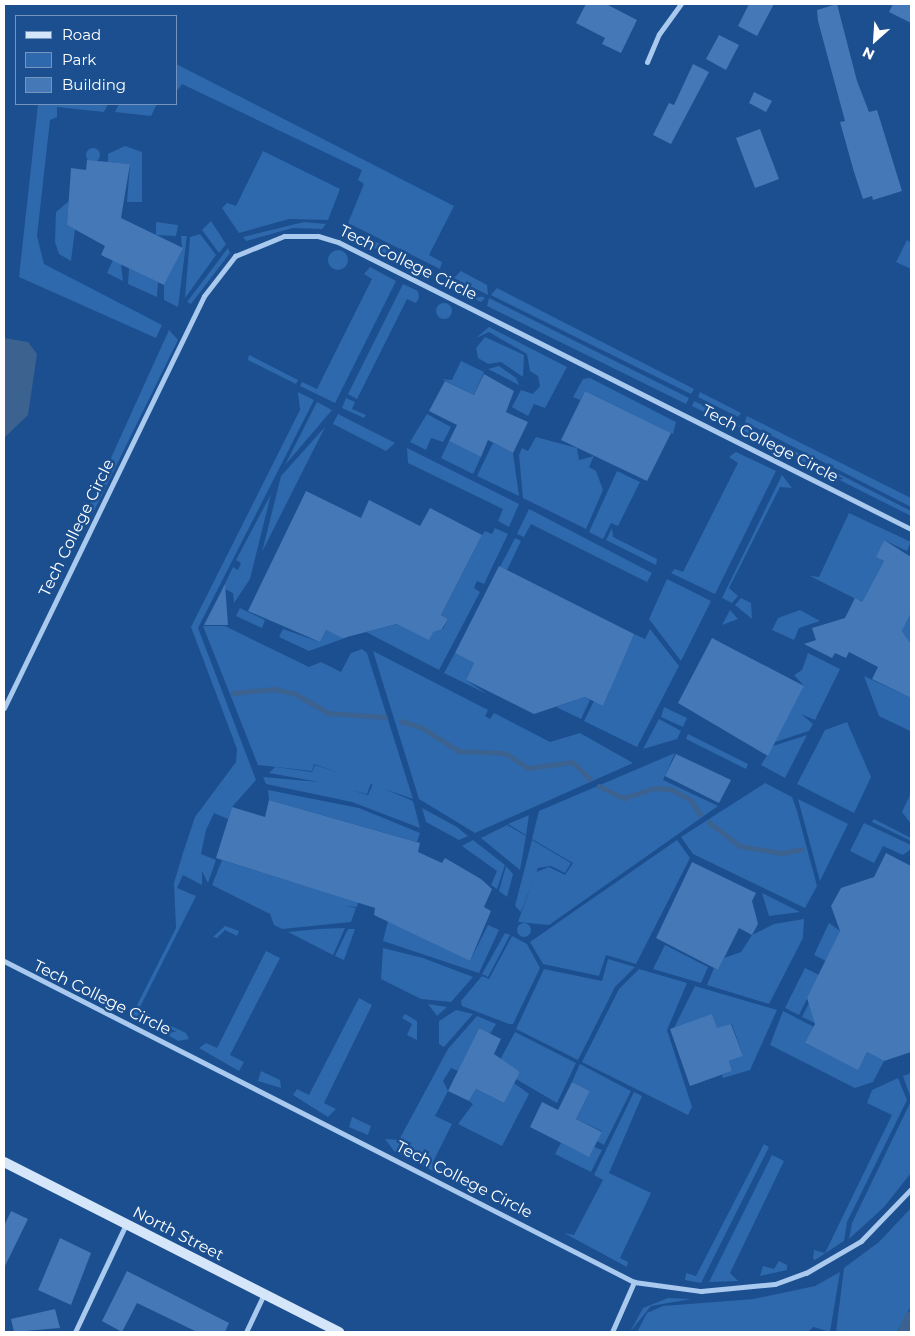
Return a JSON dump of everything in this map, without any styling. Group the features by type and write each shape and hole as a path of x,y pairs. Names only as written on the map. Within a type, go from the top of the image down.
{"main road":[{"name":"North Street","path":"4,1162 339,1332"}],"street":[{"path":"647,62 659,34 682,4"},
{"name":"Tech College Circle","path":"4,708 204,296 235,256 284,236 318,236 338,242 911,529"},
{"name":"Tech College Circle","path":"4,961 634,1282 721,1291 783,1281 861,1242 911,1189"},
{"path":"75,1332 126,1224"},
{"path":"612,1332 634,1282"},
{"path":"246,1332 264,1294"}],"green space":[{"path":"178,65 454,206 429,255 442,262 440,269 348,223 364,184 358,180 362,170 182,84 178,89"},
{"path":"38,105 108,105 104,112 57,107 57,117 50,120 37,236 44,264 162,325 156,338 19,277"},
{"path":"118,105 156,105 151,116 115,112"},
{"path":"125,146 142,152 142,202 127,202 130,164 108,162 108,154"},
{"path":"93,148 98,150 100,155 98,160 93,162 88,160 86,155 88,150"},
{"path":"263,151 340,189 328,220 289,219 239,233 222,208 227,203 236,206"},
{"path":"69,201 67,225 75,229 71,261 59,254 55,242 56,212"},
{"path":"211,221 226,244 219,253 202,230"},
{"path":"156,222 178,225 176,236 156,235"},
{"path":"304,222 326,224 322,229 293,228 246,241 243,237"},
{"path":"350,230 406,256 404,262 346,235"},
{"path":"200,234 216,255 185,298 190,237"},
{"path":"181,236 187,236 178,307 164,300 164,285 182,248"},
{"path":"907,240 911,243 911,269 896,262"},
{"path":"228,248 230,253 191,304 187,302"},
{"path":"334,250 342,250 348,256 348,264 342,270 334,270 328,264 328,256"},
{"path":"113,260 121,264 123,281 107,273"},
{"path":"370,267 396,281 335,403 300,386 302,382 317,389 372,279 364,274"},
{"path":"129,268 158,282 157,297 128,284"},
{"path":"461,271 487,285 488,295 454,278"},
{"path":"452,281 485,298 481,302 450,288"},
{"path":"403,284 418,291 419,298 416,303 407,299 357,399 348,394"},
{"path":"497,288 694,389 691,394 491,295"},
{"path":"489,298 689,398 686,404 487,306"},
{"path":"444,303 450,305 452,311 450,317 444,319 438,317 436,311 438,305"},
{"path":"489,327 567,367 545,408 534,404 528,416 512,407 521,390 533,394 540,386 538,376 530,371 527,354 489,332 476,338"},
{"path":"169,330 178,340 93,513 86,513"},
{"path":"485,337 524,355 523,377 501,362 488,364 478,358 476,348"},
{"path":"249,355 298,380 296,384 248,360"},
{"path":"461,361 484,372 474,395 442,379 452,380"},
{"path":"499,366 516,378 519,385 488,369"},
{"path":"590,378 676,422 673,434 585,391 580,400 573,397 583,379"},
{"path":"298,392 314,400 198,628 256,780 232,807 228,819 214,813 206,830 201,854 216,860 208,883 202,871 202,885 183,875 177,888 196,896 139,1009 154,1017 155,1024 150,1027 132,1015 176,928 174,883 183,853 195,817 236,762 237,749 191,627 300,410"},
{"path":"700,392 741,413 738,417 698,397"},
{"path":"346,398 355,402 352,409 366,415 364,418 342,408"},
{"path":"694,401 735,421 733,426 692,406"},
{"path":"317,402 332,410 285,465"},
{"path":"338,414 395,443 386,451 333,424"},
{"path":"427,414 451,427 443,442 431,438 426,450 410,442"},
{"path":"747,416 911,498 911,507 745,422"},
{"path":"739,425 789,449 787,453 738,428"},
{"path":"325,427 262,552 281,476"},
{"path":"536,437 577,448 579,460 594,456 589,467 596,471 603,490 586,529 523,498 519,455 522,448 528,451"},
{"path":"449,441 481,457 473,474 441,458"},
{"path":"493,443 513,453 519,496 477,476"},
{"path":"407,448 519,504 509,527 498,521 503,509 408,463"},
{"path":"794,451 911,511 911,516 792,456"},
{"path":"736,452 776,471 715,594 671,573 675,569 683,572 738,463 729,457"},
{"path":"617,471 640,482 618,526 611,523 603,539 589,532"},
{"path":"782,475 792,488 780,487 729,588 738,596 732,603 722,598"},
{"path":"271,494 250,579 234,603 233,593 223,588 233,567 238,570 241,563 236,560"},
{"path":"529,509 652,573 647,582 531,524 524,537 517,534"},
{"path":"849,513 911,542 907,551 884,540 876,557 884,561 862,602 810,576 819,577"},
{"path":"495,528 508,534 484,584 477,581 474,588 480,592 439,670 366,632 398,624 443,629 448,619 441,615 482,535 485,531 492,534"},
{"path":"612,528 613,537 657,559 656,565 606,540"},
{"path":"515,538 521,541 507,570 500,567"},
{"path":"667,579 711,601 681,661 649,619"},
{"path":"741,598 751,603 752,619 735,605"},
{"path":"240,608 265,620 262,628 236,616"},
{"path":"730,610 738,619 722,625"},
{"path":"800,610 820,621 799,628 794,640 772,630 778,618"},
{"path":"911,613 911,644 902,631"},
{"path":"203,626 225,626 309,667 321,662 341,672 351,653 362,649 367,653 413,799 314,764 312,771 258,765"},
{"path":"283,629 320,642 326,630 348,637 309,651 279,637"},
{"path":"650,629 679,666 637,747 584,721 594,701 603,706 610,690 605,687 634,634 645,639"},
{"path":"373,651 488,710 485,716 490,719 494,713 550,742 580,733 633,763 475,833 419,799"},
{"path":"455,653 474,663 466,680 487,694 444,673"},
{"path":"808,653 840,669 815,720 801,714 813,724 809,731 775,742 804,686 794,675 802,670"},
{"path":"864,676 911,698 910,731 879,716"},
{"path":"585,697 590,700 581,719 556,707"},
{"path":"664,707 687,718 683,727 661,717"},
{"path":"659,719 681,731 677,739 643,749"},
{"path":"847,722 871,777 854,813 797,784 825,730"},
{"path":"688,734 748,764 746,769 686,739"},
{"path":"807,735 785,778 761,765 773,746"},
{"path":"675,753 663,780 718,806 549,925 518,922 536,872 549,867 565,875 573,863 532,839 539,811"},
{"path":"315,765 371,783 367,794 351,790 368,795 373,784 413,801 420,828 352,802 266,784 263,777 319,782 269,773 275,767 312,772"},
{"path":"765,783 792,797 797,811 817,886 805,908 693,854 681,837"},
{"path":"268,790 359,808 420,833 417,842 269,800"},
{"path":"911,793 911,824 902,812"},
{"path":"798,799 848,824 820,881"},
{"path":"422,808 457,827 468,836 459,840 426,822"},
{"path":"529,815 526,835 508,824"},
{"path":"874,819 911,838 911,841 872,822"},
{"path":"864,823 911,845 911,849 903,855 883,846 874,863 850,851"},
{"path":"507,825 526,836 520,870 481,838"},
{"path":"473,840 505,865 497,889 491,885 497,871 462,846"},
{"path":"532,840 571,863 565,873 551,866 538,868 521,912 515,906"},
{"path":"677,840 690,858 636,964 606,955 599,976 543,964 530,942"},
{"path":"222,860 358,902 357,907 345,906 356,908 351,922 282,929 274,925 270,914 212,885"},
{"path":"506,866 513,874 507,897 499,891"},
{"path":"762,893 800,912 769,916"},
{"path":"804,919 803,938 769,1004 707,985 714,968 718,970 724,958 741,952 752,935 774,924"},
{"path":"388,921 470,961 488,925 499,930 479,973 383,941"},
{"path":"521,923 527,923 531,930 527,937 521,937 517,933 517,927"},
{"path":"829,923 840,931 826,961 814,955"},
{"path":"225,926 239,931 237,936 225,930 217,938 213,937"},
{"path":"345,928 333,955 288,932 318,929"},
{"path":"348,929 355,929 344,960 335,956"},
{"path":"505,933 510,935 488,977 482,974"},
{"path":"512,936 527,944 540,968 513,1024 509,1024 462,1006 461,1001 482,976 489,979"},
{"path":"665,945 708,967 701,983 653,969"},
{"path":"383,948 423,958 473,977 451,1002 421,999 381,979"},
{"path":"266,951 280,958 230,1055 244,1062 239,1071 199,1048 206,1043 217,1048"},
{"path":"608,959 635,967 615,987 578,1060 516,1029 544,969 602,981"},
{"path":"805,968 819,975 799,1015 785,1008"},
{"path":"639,969 687,983 667,1030 692,1107 688,1115 582,1062 619,989"},
{"path":"695,986 777,1010 750,1070 723,1078 722,1075 732,1071 729,1061 743,1056 732,1024 717,1029 712,1015 674,1028"},
{"path":"359,998 372,1005 324,1103 336,1109 328,1117 293,1095 297,1089 309,1095"},
{"path":"809,1003 815,1023 802,1017"},
{"path":"428,1004 447,1007 437,1016"},
{"path":"456,1010 473,1014 444,1047 439,1044 439,1021"},
{"path":"783,1011 814,1027 806,1044 858,1069 867,1052 884,1061 873,1082 855,1088 770,1045"},
{"path":"405,1014 417,1021 417,1040 407,1035 412,1024 402,1018"},
{"path":"477,1016 496,1024 490,1034 479,1028 458,1071 451,1068 443,1081 448,1091 435,1116 452,1124 432,1164 479,1188 474,1192 394,1151 385,1139 399,1140 448,1049"},
{"path":"169,1025 186,1033 189,1039 178,1041 166,1034 163,1028"},
{"path":"515,1032 576,1063 557,1103 516,1079 520,1072 503,1063 501,1058"},
{"path":"580,1064 631,1091 604,1145 597,1141 602,1131 576,1119 590,1091 572,1082"},
{"path":"261,1071 280,1080 281,1088 258,1081"},
{"path":"911,1073 911,1093 910,1096 903,1076"},
{"path":"898,1078 907,1100 847,1222 844,1241 815,1260 813,1259 814,1250 825,1253 892,1115 867,1103 872,1090"},
{"path":"514,1083 529,1094 502,1146 458,1124 473,1104 469,1101 476,1089 504,1103"},
{"path":"634,1092 642,1096 609,1173 651,1193 620,1258 628,1262 627,1267 564,1233 574,1235 603,1180 594,1175"},
{"path":"911,1101 911,1173 884,1207 849,1239 852,1223"},
{"path":"352,1117 371,1126 368,1135 349,1127"},
{"path":"561,1143 588,1156 594,1147 602,1150 591,1172 555,1154"},
{"path":"764,1144 769,1147 701,1283 685,1280 686,1273 696,1276"},
{"path":"772,1155 784,1161 730,1273 738,1281 709,1282"},
{"path":"911,1208 911,1306 897,1332 836,1332 844,1268 879,1242"},
{"path":"779,1261 787,1265 787,1270 760,1276 763,1266 774,1269"},
{"path":"840,1272 830,1332 813,1327 808,1332 637,1332 647,1313 663,1306 754,1299 815,1286"},
{"path":"668,1298 691,1299 651,1306 630,1332 643,1308"}],"shaded area":[{"path":"4,338 28,342 37,354 28,415 4,438"}],"building":[{"path":"586,4 606,4 637,20 621,53 602,44 605,38 576,23"},
{"path":"749,4 774,4 757,36 738,26"},
{"path":"837,4 857,81 869,112 877,110 902,191 873,200 872,196 863,199 854,172 840,122 845,121 818,21 817,10"},
{"path":"893,4 911,4 911,23 889,12"},
{"path":"719,35 739,45 726,70 706,59"},
{"path":"693,64 709,72 671,144 653,135 669,103 674,105"},
{"path":"754,92 772,101 766,112 749,103"},
{"path":"760,129 779,179 755,188 736,138"},
{"path":"87,160 130,164 121,218 183,248 164,285 101,255 105,246 67,225 71,168 86,170"},
{"path":"484,374 514,391 506,412 528,422 513,453 488,440 481,457 449,441 457,425 429,411 445,381 474,395"},
{"path":"585,391 671,433 647,481 561,440"},
{"path":"306,491 361,518 369,500 420,526 430,508 482,535 441,615 448,619 442,629 433,632 429,640 397,624 343,638 326,630 320,642 248,611"},
{"path":"884,540 911,557 911,613 902,631 911,644 911,698 872,679 878,667 849,652 846,658 835,653 832,658 804,644 816,640 812,628 845,618 855,598 862,602 884,561 876,557"},
{"path":"499,566 634,634 603,706 585,697 534,714 466,680 474,663 455,653"},
{"path":"225,584 228,625 204,625"},
{"path":"712,638 804,686 768,756 678,703"},
{"path":"676,754 731,780 719,803 665,776"},
{"path":"269,800 420,843 418,852 442,863 445,858 481,879 492,889 484,907 491,911 470,961 374,915 375,908 216,858 232,807 265,817"},
{"path":"886,853 911,866 911,1052 884,1061 867,1052 858,1070 805,1043 815,1024 807,998 840,931 831,906 841,888 874,877"},
{"path":"692,862 756,893 752,901 758,924 752,935 739,928 718,970 656,938"},
{"path":"712,1014 717,1028 731,1024 743,1056 729,1061 732,1071 690,1086 670,1029"},
{"path":"479,1028 501,1039 494,1054 520,1072 504,1103 476,1089 469,1101 448,1091"},
{"path":"572,1082 590,1091 576,1119 602,1132 589,1157 530,1127 542,1102 558,1110"},
{"path":"11,1211 28,1219 4,1268 4,1226"},
{"path":"60,1238 91,1253 71,1305 38,1290"},
{"path":"127,1271 229,1323 225,1332 197,1332 137,1303 122,1332 102,1321"},
{"path":"55,1309 60,1328 14,1332 11,1319"}],"waterway":[{"path":"233,693 273,689 294,693 328,713 385,717"},
{"path":"401,721 421,727 459,751 505,753 528,768 573,762 590,779"},
{"path":"599,786 624,798 655,788 671,789 691,800 700,814"},
{"path":"709,822 740,846 782,853 802,849"},
{"path":"905,1332 911,1318"}]}
